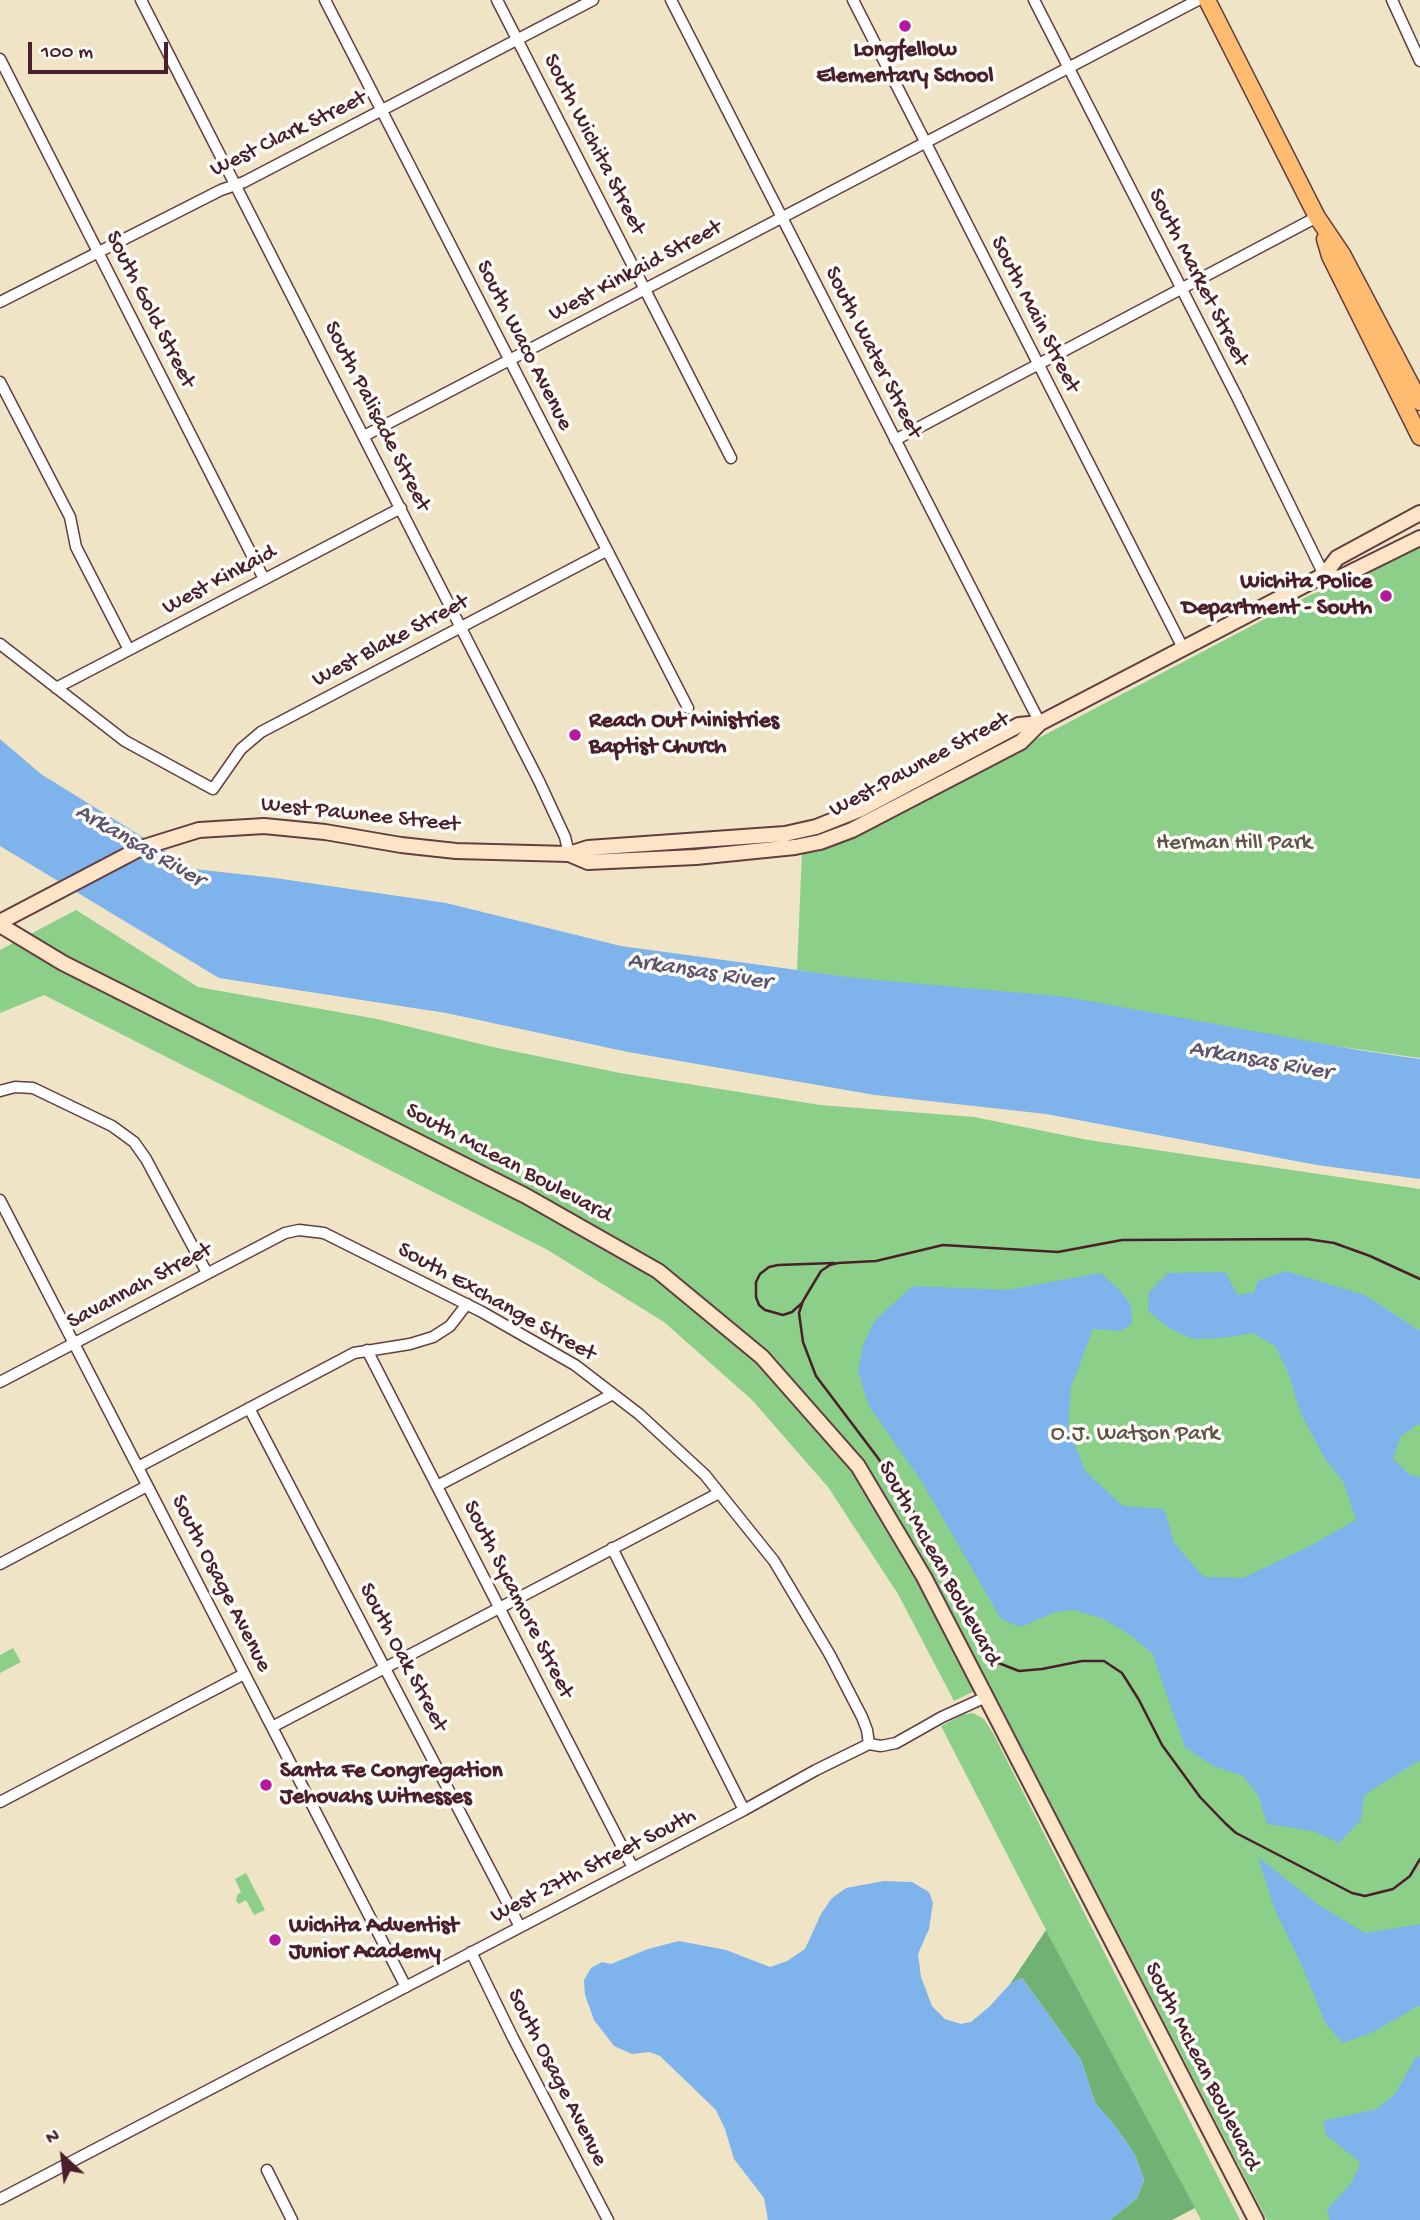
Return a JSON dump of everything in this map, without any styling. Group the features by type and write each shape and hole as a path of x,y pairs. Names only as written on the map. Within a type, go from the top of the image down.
{"main road":[{"path":"1207,0 1317,217 1342,254 1420,402"},
{"path":"1317,217 1330,256 1420,437"},
{"path":"1420,513 1338,558 1324,575 1339,578 1420,538"},
{"name":"West Pawnee Street","path":"0,924 141,848 199,830 264,826 456,851 569,854 588,862 696,857 795,848 820,842 852,830 920,797 1021,742 1040,723 1324,575"},
{"name":"South McLean Boulevard","path":"0,924 63,963 526,1196 658,1271 762,1357 858,1466 924,1577 1256,2220"}],"street":[{"name":"South Palisade Street","path":"141,0 539,781 565,837 569,854"},
{"name":"South Waco Avenue","path":"325,0 688,708"},
{"name":"South Wichita Street","path":"497,0 731,458"},
{"name":"West Clark Street","path":"0,302 382,111 593,0"},
{"name":"South Water Street","path":"671,0 1040,723"},
{"name":"South Main Street","path":"852,0 1182,648"},
{"name":"South Market Street","path":"1034,0 1324,575"},
{"name":"West Kinkaid Street","path":"364,436 1198,0"},
{"path":"1392,0 1420,61"},
{"name":"South Gold Street","path":"0,59 264,579"},
{"path":"895,440 1317,217"},
{"path":"0,382 69,517 76,547 130,650"},
{"name":"West Kinkaid","path":"56,688 401,508"},
{"name":"West Blake Street","path":"56,688 125,741 213,789 241,749 261,732 606,551"},
{"path":"0,644 56,688"},
{"path":"0,1091 23,1087 38,1090 112,1126 134,1142 146,1159 207,1273"},
{"name":"South Osage Avenue","path":"0,1200 3,1213 138,1467 406,1987"},
{"name":"Savannah Street","path":"0,1382 285,1233 299,1230"},
{"name":"South Exchange Street","path":"299,1230 324,1233 467,1304 575,1364 639,1414 695,1466 781,1573 830,1655 867,1731 869,1744"},
{"path":"138,1467 343,1358 367,1350 410,1344 433,1337 450,1326 467,1304"},
{"name":"South Sycamore Street","path":"367,1350 633,1868"},
{"path":"437,1486 614,1394"},
{"name":"South Oak Street","path":"250,1408 520,1927"},
{"path":"0,1564 147,1486"},
{"path":"272,1727 719,1493"},
{"path":"612,1548 744,1810"},
{"path":"0,1802 244,1674"},
{"name":"West 27th Street South","path":"0,2199 816,1770 869,1744 881,1746 896,1743 942,1717 986,1697"},
{"name":"South Osage Avenue","path":"471,1952 605,2219"},
{"path":"267,2170 292,2220"}],"green space":[{"name":"Herman Hill Park","path":"1420,545 1420,1058 797,970 802,852 889,817 1312,594 1346,583"},
{"name":"O.J. Watson Park","path":"76,910 198,987 377,1019 493,1047 620,1073 820,1105 974,1117 1088,1140 1420,1189 1420,2220 1267,2220 989,1684 954,1701 898,1594 828,1487 752,1400 664,1322 546,1249 44,995 0,1013 0,950"},
{"path":"13,1648 21,1662 0,1673 0,1655"},
{"path":"973,1713 984,1719 993,1733 1240,2220 1201,2220 1046,1930 941,1726 962,1715"},
{"path":"246,1873 265,1910 254,1915 246,1900 239,1904 236,1901 241,1892 235,1879"},
{"path":"1046,1930 1195,2208 1172,2220 1110,2220 1137,2198 1144,2180 1135,2155 1095,2103 1081,2060 1022,1978 1010,1984"}],"water":[{"name":"Arkansas River","path":"0,739 41,774 194,869 446,903 621,946 856,978 1067,997 1420,1059 1420,1179 1317,1165 1046,1114 875,1095 628,1052 446,1013 219,978 0,846"},
{"path":"1285,1271 1365,1295 1420,1331 1420,1423 1401,1436 1393,1459 1410,1475 1420,1477 1420,1760 1364,1795 1361,1820 1339,1843 1313,1831 1267,1824 1258,1795 1243,1776 1213,1766 1185,1747 1152,1653 1130,1635 1104,1619 1074,1610 1056,1612 1020,1627 1001,1619 922,1482 869,1406 858,1371 863,1345 875,1320 913,1286 1008,1290 1100,1273 1119,1289 1131,1305 1132,1324 1121,1331 1093,1329 1071,1387 1068,1428 1086,1472 1123,1506 1164,1509 1175,1544 1204,1577 1243,1578 1310,1546 1356,1520 1344,1483 1324,1457 1301,1414 1288,1372 1275,1346 1253,1333 1193,1339 1169,1328 1148,1311 1149,1292 1168,1273 1225,1272 1238,1295 1254,1292 1258,1281"},
{"path":"1258,1857 1319,1905 1365,1933 1420,1924 1420,2005 1373,2032 1343,2043 1326,2024 1274,1908"},
{"path":"884,1881 912,1882 929,1892 933,1903 929,1929 918,1954 921,1977 932,2006 945,2019 961,2024 971,2022 1010,1984 1022,1978 1081,2060 1095,2103 1135,2155 1144,2180 1137,2198 1110,2220 768,2220 764,2198 734,2159 716,2110 660,2056 649,2052 632,2054 614,2046 594,2020 585,1995 584,1980 591,1968 602,1962 611,1964 648,1949 679,1941 726,1950 770,1967 787,1961 805,1949 821,1914 832,1898 846,1888"},
{"path":"1420,2056 1420,2220 1330,2220 1327,2209 1350,2185 1361,2163 1326,2135 1323,2121 1377,2109 1395,2094 1416,2057"}],"railway":[{"path":"1420,1279 1334,1243 1307,1239 1122,1240 1058,1252 943,1245 876,1261 830,1265 821,1271 799,1313 803,1342 816,1376 878,1458 917,1517 980,1646 996,1662 1019,1671 1082,1661 1104,1661 1122,1673 1162,1745 1200,1797 1225,1823 1236,1833 1352,1893 1365,1896 1393,1889 1410,1876 1420,1859"},
{"path":"802,1303 792,1312 783,1315 765,1310 756,1297 756,1282 760,1274 769,1267 778,1265 834,1263"}],"place":[{"name":"Longfellow Elementary School","path":"905,26"},
{"name":"Wichita Police Department - South","path":"1386,596"},
{"name":"Reach Out Ministries Baptist Church","path":"575,735"},
{"name":"Santa Fe Congregation Jehovahs Witnesses","path":"266,1785"},
{"name":"Wichita Adventist Junior Academy","path":"275,1940"}]}
